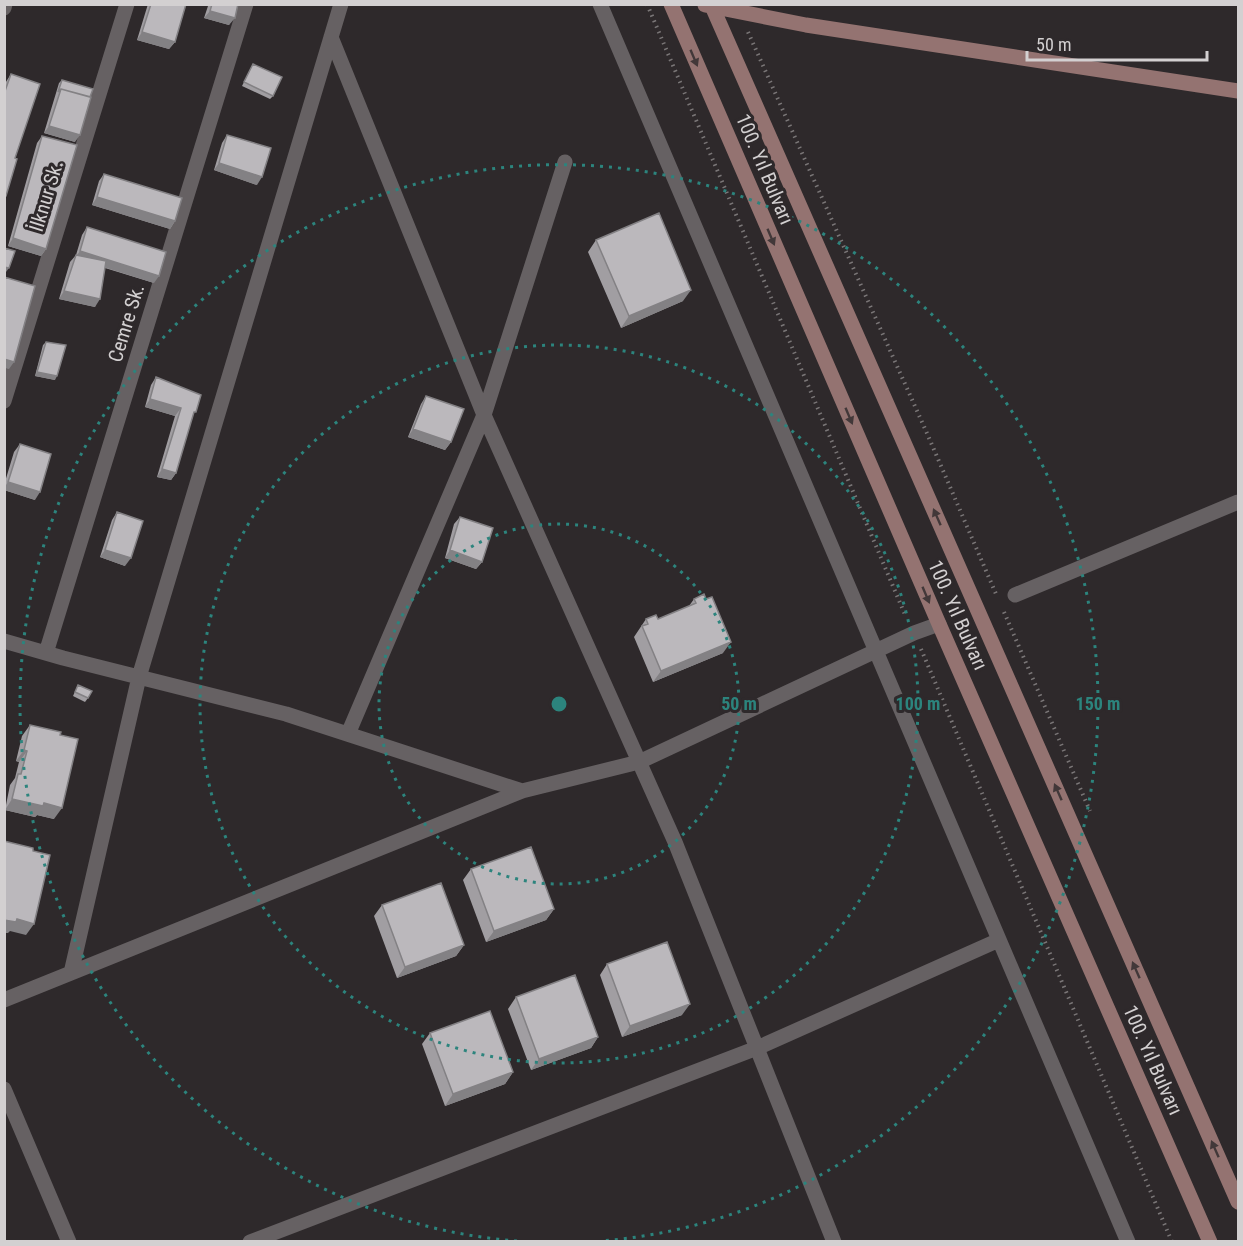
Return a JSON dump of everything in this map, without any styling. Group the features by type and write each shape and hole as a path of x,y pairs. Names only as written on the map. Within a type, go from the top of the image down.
{"main road":[{"name":"100. Yıl Bulvarı","path":"671,4 1210,1242"},
{"name":"100. Yıl Bulvarı","path":"708,5 1239,1202"},
{"path":"708,5 807,25 1239,91"}],"street":[{"name":"İlknur Sk.","path":"4,401 127,4"},
{"name":"Cemre Sk.","path":"46,653 246,4"},
{"path":"71,973 139,677 341,4"},
{"path":"600,4 1128,1242"},
{"path":"331,37 484,415 675,842 834,1242"},
{"path":"348,734 484,415 564,162"},
{"path":"1015,596 1239,502"},
{"path":"4,1000 522,791 639,762 914,633 939,624"},
{"path":"4,641 286,714 522,791"},
{"path":"250,1242 757,1048 999,940"},
{"path":"4,1089 69,1242"}],"path":[{"path":"647,4 1173,1242"}],"building":[{"path":"151,4 186,4 175,42 142,32"},
{"path":"212,4 238,4 235,18 210,11"},
{"path":"253,64 282,77 273,96 244,82"},
{"path":"11,74 40,84 15,158 17,159 6,196 4,196 4,94"},
{"path":"62,80 93,89 90,97 61,89 58,92"},
{"path":"61,89 91,97 80,135 49,126"},
{"path":"227,135 271,148 262,177 219,163"},
{"path":"42,136 77,145 46,249 13,238"},
{"path":"104,174 182,198 175,221 97,197"},
{"path":"659,213 691,290 629,316 596,240"},
{"path":"87,227 166,252 159,276 80,251"},
{"path":"4,248 15,251 9,268 4,267"},
{"path":"76,255 106,261 100,299 64,291"},
{"path":"4,277 35,286 14,362 4,359"},
{"path":"46,342 66,345 57,376 37,372"},
{"path":"156,377 201,395 176,473 162,469 181,408 150,399"},
{"path":"426,396 464,409 451,442 413,429"},
{"path":"20,444 51,454 40,492 8,482"},
{"path":"117,512 143,521 131,558 105,550"},
{"path":"460,517 493,528 482,562 450,550"},
{"path":"704,594 706,599 712,597 731,642 661,671 642,626 648,624 646,619 656,615 658,619 696,603 694,599"},
{"path":"78,685 92,691 88,698 75,692"},
{"path":"30,725 61,732 60,735 78,739 62,808 12,799 27,751 24,750"},
{"path":"4,841 50,855 34,924 17,919 16,922 4,920"},
{"path":"531,847 554,909 494,931 471,869"},
{"path":"441,883 464,945 405,967 382,905"},
{"path":"667,942 690,1004 630,1026 607,964"},
{"path":"575,975 598,1037 539,1059 516,997"},
{"path":"490,1011 513,1072 453,1094 430,1033"}]}
